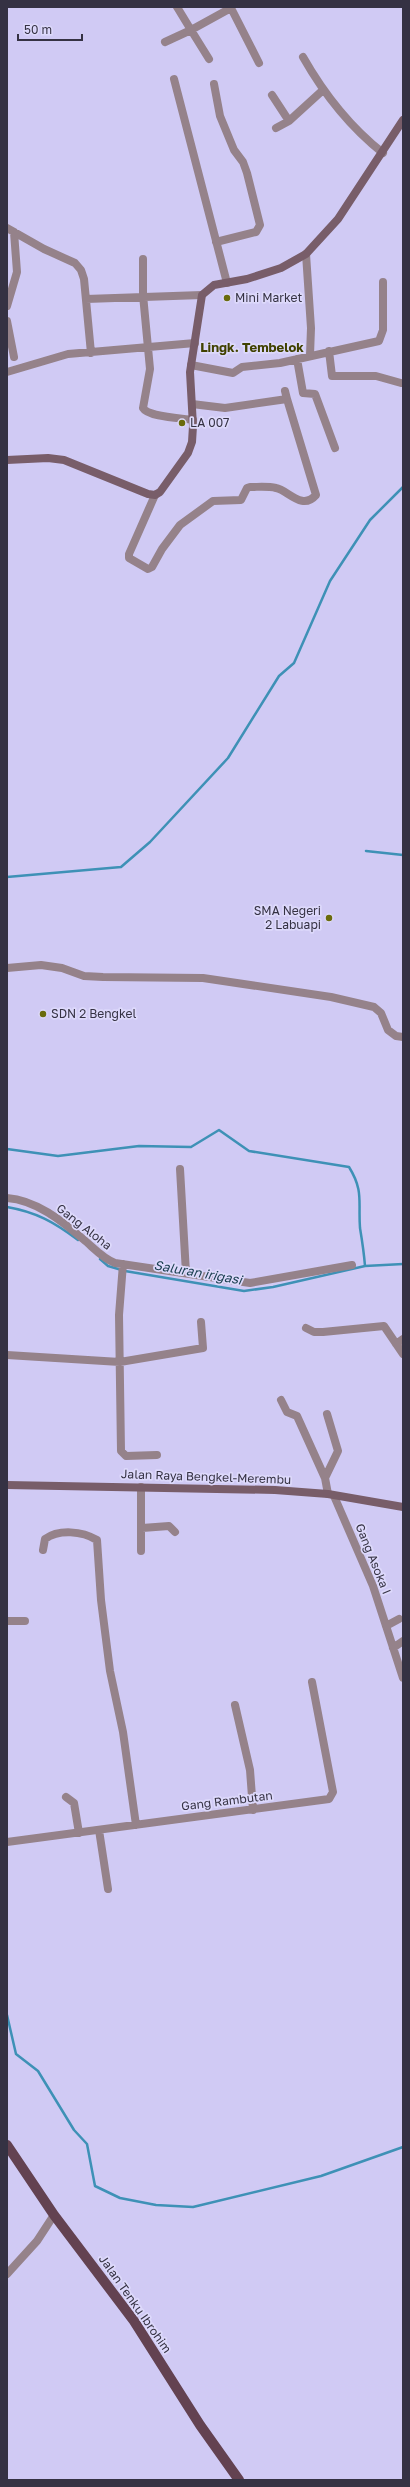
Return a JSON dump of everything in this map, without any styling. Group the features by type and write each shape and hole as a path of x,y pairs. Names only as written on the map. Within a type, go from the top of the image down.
{"main road":[{"name":"Jalan Tenku Ibrohim","path":"7,2145 54,2216 134,2321 200,2425 239,2480"}],"street":[{"path":"177,7 209,59"},
{"path":"165,42 190,30 230,7 259,63"},
{"path":"303,57 323,90 353,126 383,153"},
{"path":"174,79 227,283"},
{"path":"214,84 220,116 234,150 243,162 260,225 256,232 216,242"},
{"path":"276,128 290,121 323,90"},
{"path":"272,94 290,121"},
{"path":"192,404 225,408 286,395 317,493 315,497 295,500 278,488 250,486 247,488 241,500 213,501 180,525 162,549 152,567 148,569 129,558 128,554 155,495 164,487 188,452 193,436 193,420 192,404 191,365 202,294 211,286 281,268 306,254 338,219 383,153 403,120"},
{"path":"10,230 75,263 81,270 84,279 91,353"},
{"path":"7,306 17,272 10,230"},
{"path":"306,254 311,328 310,355"},
{"path":"143,259 143,295 150,369 144,411 193,420"},
{"path":"191,365 233,373 242,367 270,365 381,339 384,330 383,282"},
{"path":"86,299 143,295 202,294"},
{"path":"7,321 14,357"},
{"path":"7,372 68,354 195,343"},
{"path":"329,351 332,376 376,376 401,383"},
{"path":"297,359 304,394 315,394 335,448"},
{"path":"7,460 48,458 64,460 144,493 155,495"},
{"path":"7,968 41,965 62,968 90,976 203,978 331,997 374,1007 381,1013 388,1030 396,1036 403,1037"},
{"path":"180,1169 186,1273"},
{"name":"Gang Aloha","path":"7,1198 26,1202 38,1207 73,1231 103,1257 123,1268 186,1273 250,1283 352,1265"},
{"path":"123,1268 119,1315 121,1453 126,1456 156,1455"},
{"path":"7,1355 120,1362 202,1349 204,1346 201,1322"},
{"path":"306,1328 314,1332 323,1332 382,1325 387,1327 399,1342 403,1354"},
{"name":"Gang Asoka I","path":"281,1400 287,1412 297,1416 325,1478 331,1495 373,1586 403,1678"},
{"path":"325,1478 338,1451 327,1414"},
{"name":"Jalan Raya Bengkel-Merembu","path":"7,1485 253,1488 331,1495 403,1507"},
{"path":"141,1487 141,1551"},
{"path":"142,1528 169,1526 175,1532"},
{"path":"43,1550 45,1539 51,1535 87,1534 96,1540 110,1671 123,1732 136,1825"},
{"path":"386,1626 399,1619"},
{"path":"7,1621 25,1621"},
{"path":"393,1648 403,1642"},
{"name":"Gang Rambutan","path":"7,1842 326,1800 332,1796 312,1682"},
{"path":"235,1705 250,1770 253,1810"},
{"path":"66,1798 74,1803 79,1833"},
{"path":"99,1830 108,1889"},
{"path":"7,2274 37,2240 54,2216"}],"waterway":[{"path":"7,877 121,867 150,842 228,758 279,676 294,663 330,581 370,520 403,487"},
{"path":"366,851 403,855"},
{"path":"7,1149 58,1156 139,1146 191,1147 219,1130 249,1151 349,1167 354,1175 359,1190 360,1228 365,1266"},
{"name":"Saluran irigasi","path":"7,1207 36,1215 61,1228 78,1240"},
{"name":"Saluran irigasi","path":"100,1259 108,1266 125,1271 244,1291 273,1287 365,1266 403,1264"},
{"path":"7,2015 16,2054 38,2071 74,2130 87,2144 95,2186 120,2198 156,2205 193,2207 321,2176 403,2147"}],"place":[{"name":"Mini Market","path":"227,298"},
{"name":"LA 007","path":"182,423"},
{"name":"SMA Negeri 2 Labuapi","path":"329,918"},
{"name":"SDN 2 Bengkel","path":"43,1014"}],"district":[{"name":"Lingk. Tembelok","path":"252,347"}]}
